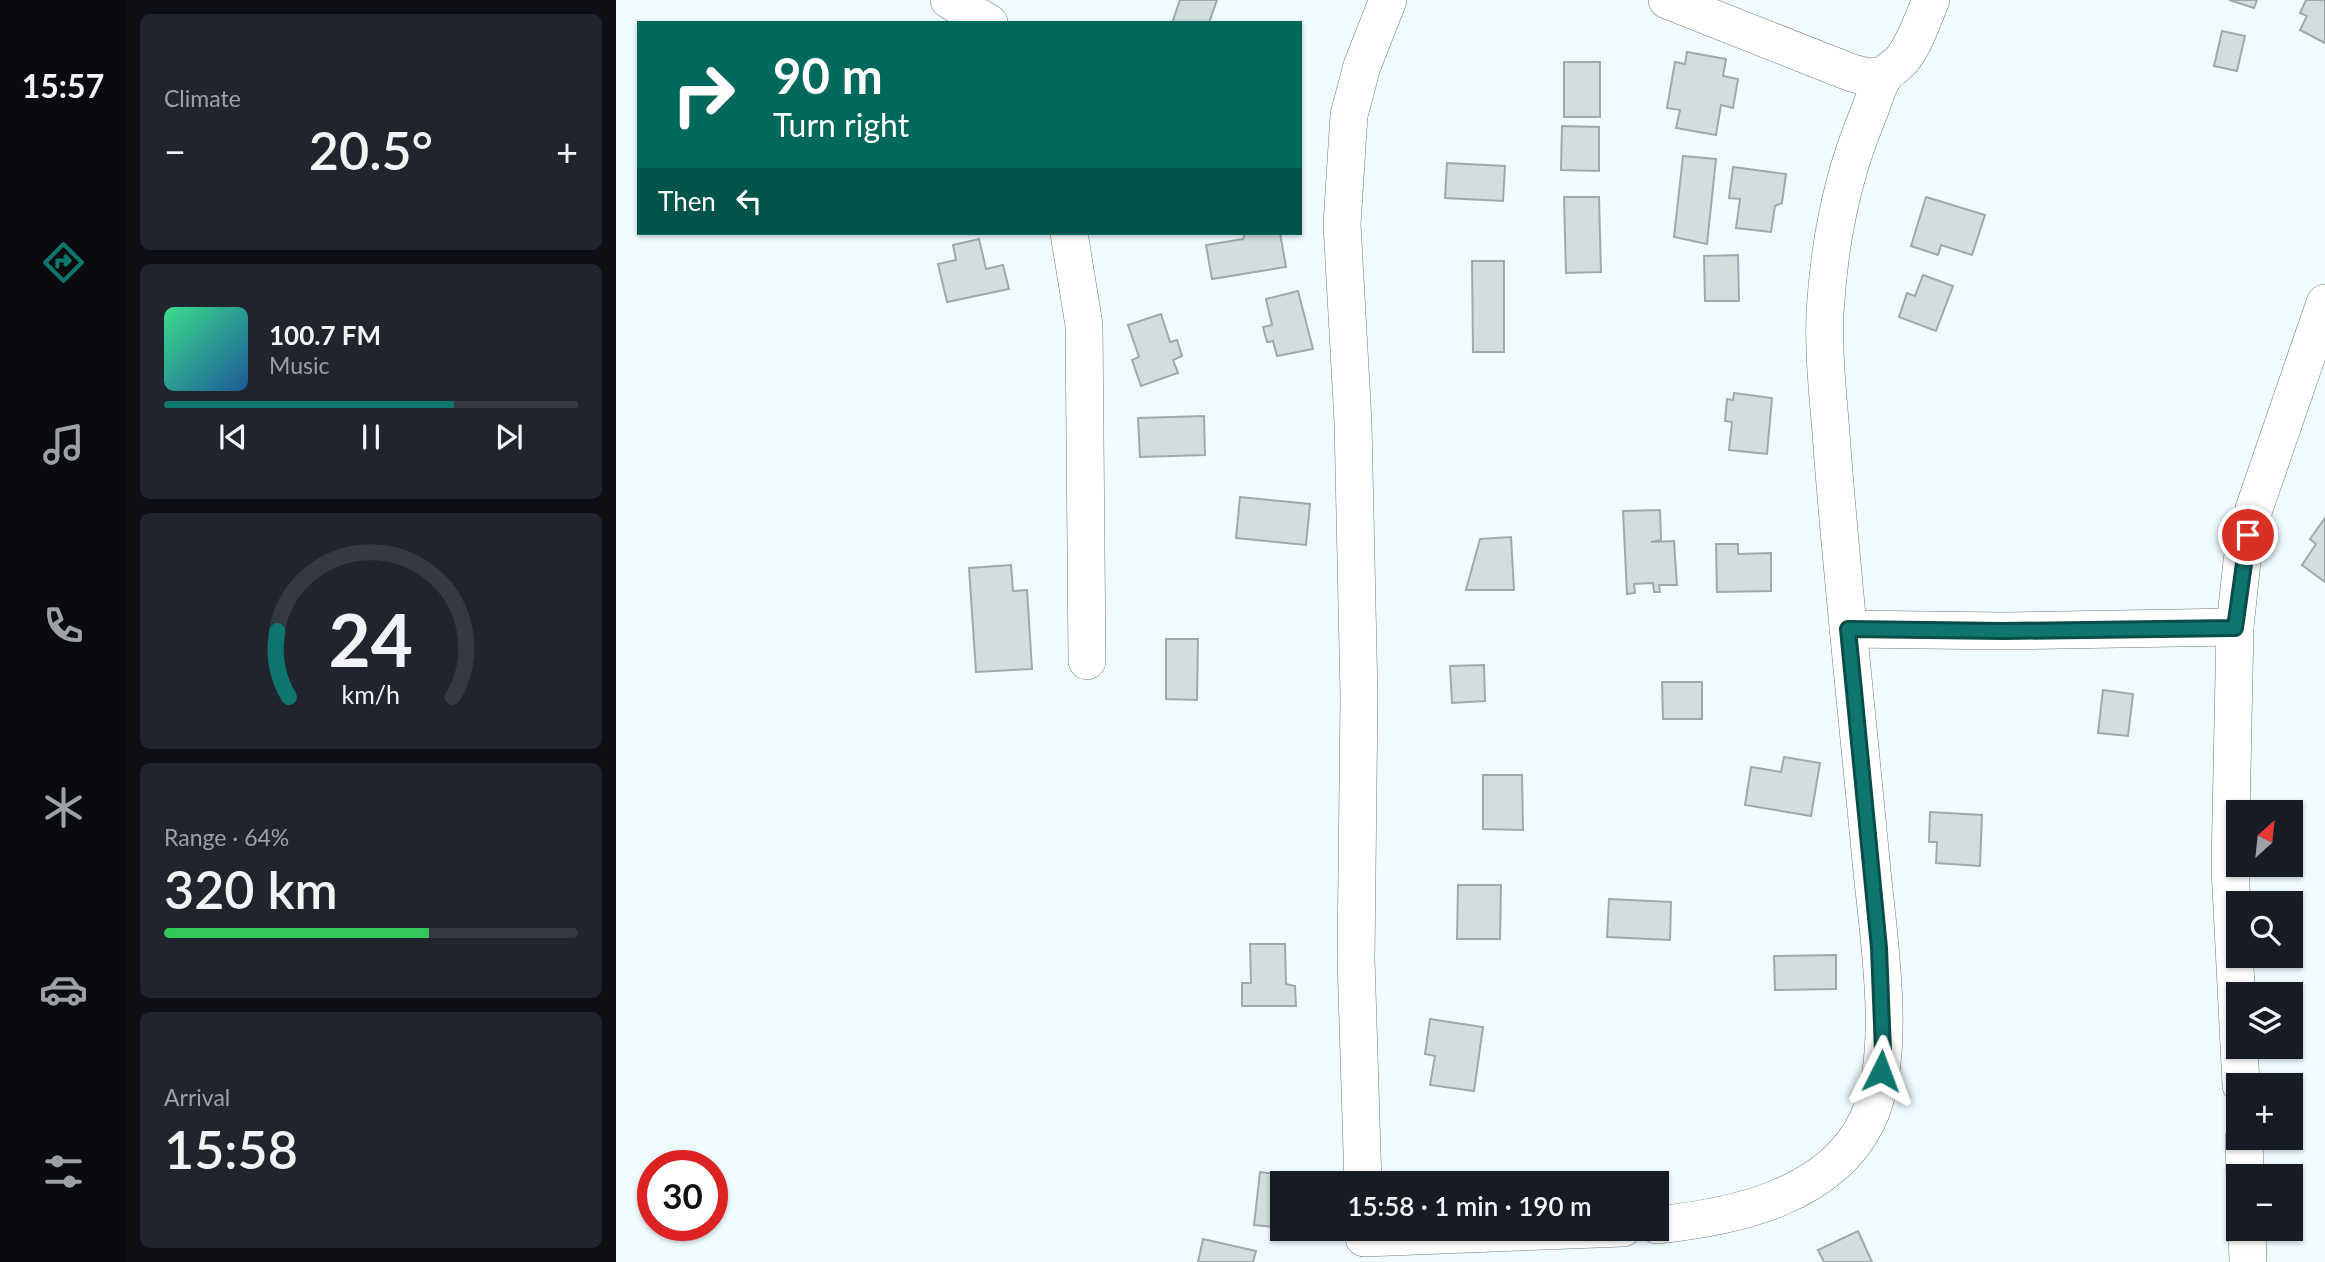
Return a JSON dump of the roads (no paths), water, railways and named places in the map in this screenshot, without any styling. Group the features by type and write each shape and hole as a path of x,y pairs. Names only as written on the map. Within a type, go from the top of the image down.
{"street":[{"path":"949,0 986,21"},
{"path":"1363,1171 1356,959 1358,656 1353,422 1342,224 1349,115 1363,66 1388,0"},
{"path":"1667,0 1852,73 1868,77 1885,75"},
{"path":"1669,1224 1703,1220 1770,1203 1836,1164 1855,1142 1879,1091 1883,1051 1879,948 1826,384 1825,317 1836,214 1863,127 1885,75 1907,54 1931,0"},
{"path":"1069,235 1084,325 1087,661"},
{"path":"2240,1073 2230,867 2235,628 2242,561 2254,509 2325,303"},
{"path":"1848,629 2004,631 2235,628"},
{"path":"1364,1243 1399,1241"},
{"path":"2247,1241 2248,1262"}]}
